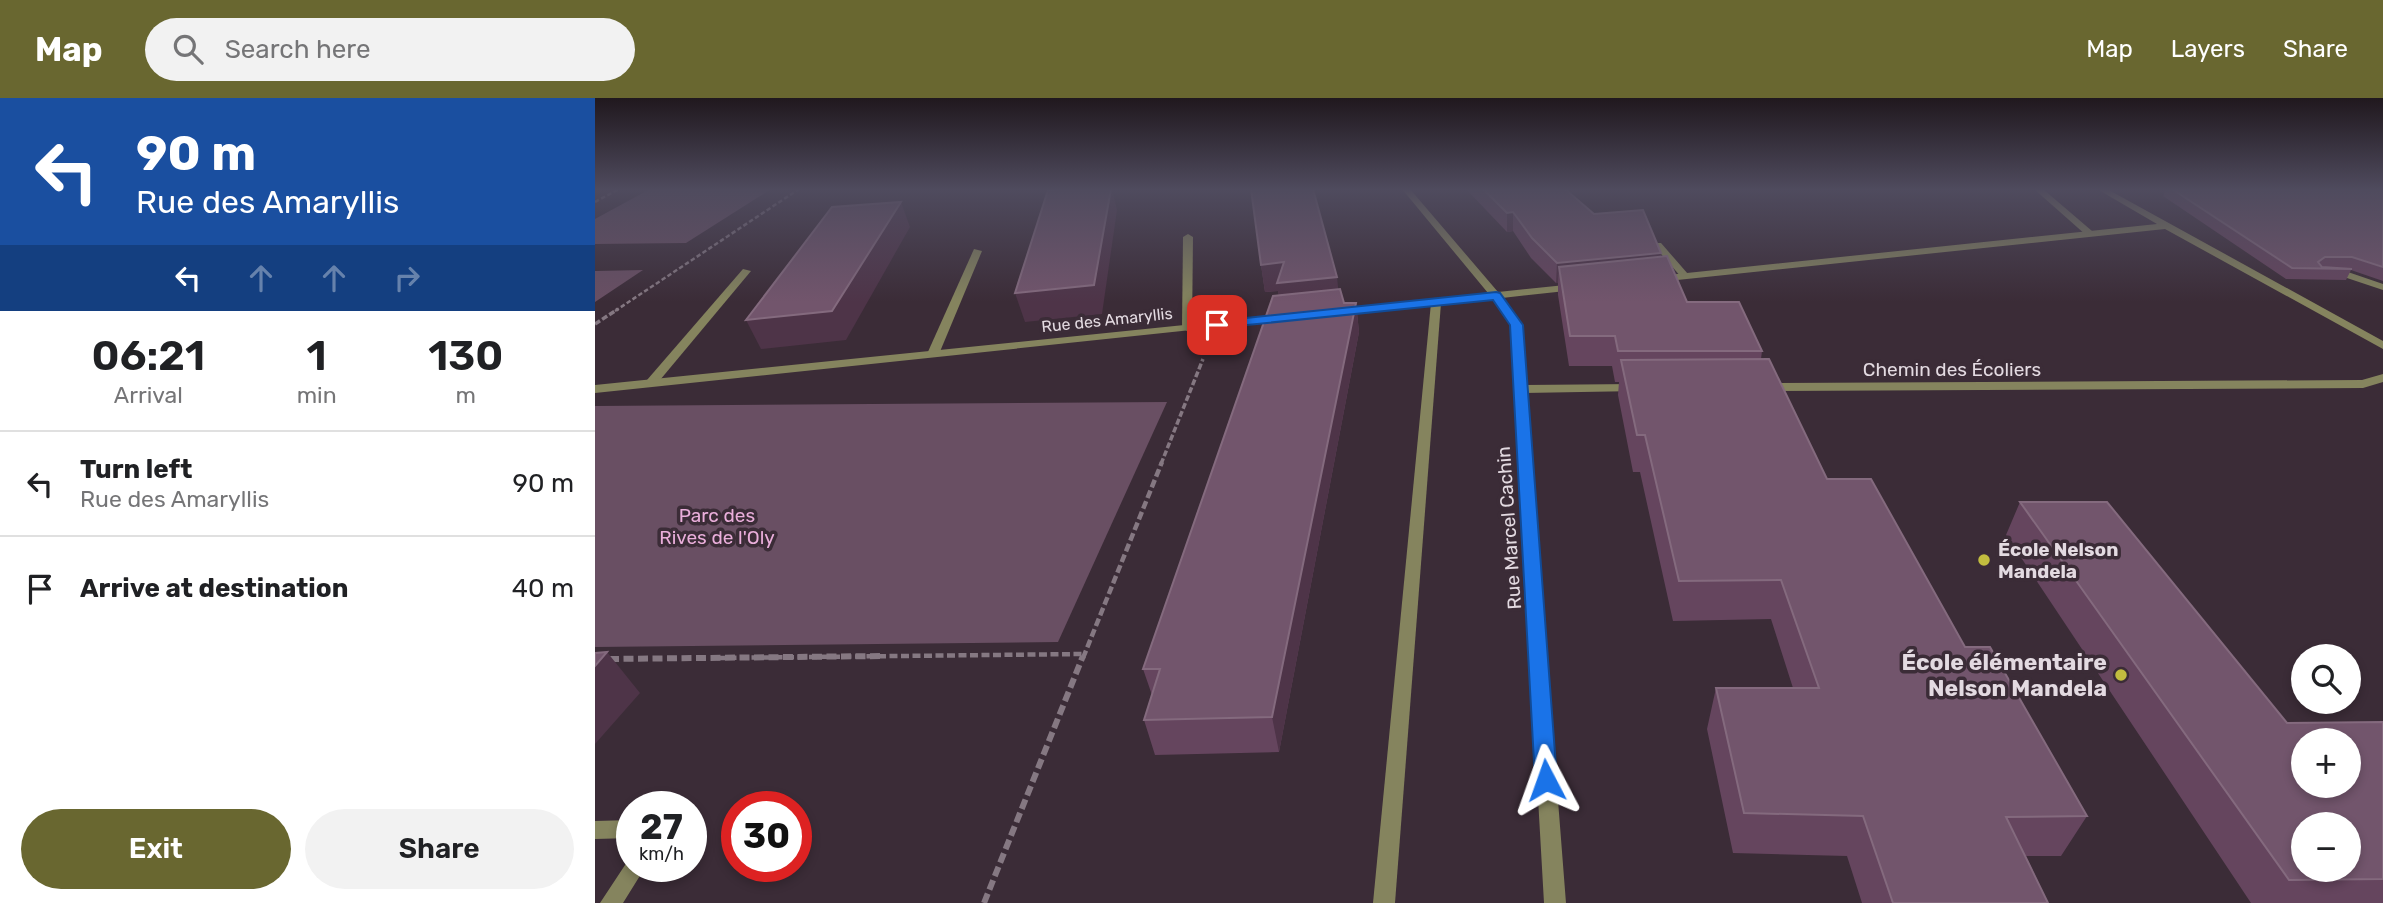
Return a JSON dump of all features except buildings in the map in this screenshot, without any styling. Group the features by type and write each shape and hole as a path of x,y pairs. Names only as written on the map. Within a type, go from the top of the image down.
{"street":[{"name":"Rue Marcel Cachin","path":"1438,227 1496,296 1516,325 1555,903"},
{"path":"2082,227 2089,233"},
{"path":"1646,280 2159,227"},
{"path":"2166,227 2383,346"},
{"path":"1187,328 1188,237"},
{"path":"1658,245 1685,276"},
{"path":"933,354 977,251"},
{"path":"651,383 746,271"},
{"path":"2319,274 2345,274 2383,287"},
{"path":"1327,314 1582,287"},
{"path":"1384,903 1436,303"},
{"name":"Rue des Amaryllis","path":"595,389 1299,316"},
{"name":"Chemin des Écoliers","path":"1755,387 2363,384 2383,378"},
{"path":"1521,389 1645,388"},
{"path":"595,830 616,830"},
{"path":"611,903 625,882"}],"path":[{"path":"595,324 742,227"},
{"path":"983,903 1217,325"},
{"path":"595,659 1084,654"}],"green space":[{"path":"595,227 712,227 686,243 595,244"},
{"path":"643,270 595,302 595,271"},
{"name":"Parc des Rives de l'Oly","path":"1167,402 1058,642 595,647 595,406"}],"place":[{"name":"École Nelson Mandela","path":"1984,560"},
{"name":"École élémentaire Nelson Mandela","path":"2121,675"}],"route":[{"path":"1217,325 1496,296 1516,325 1546,780"}]}
